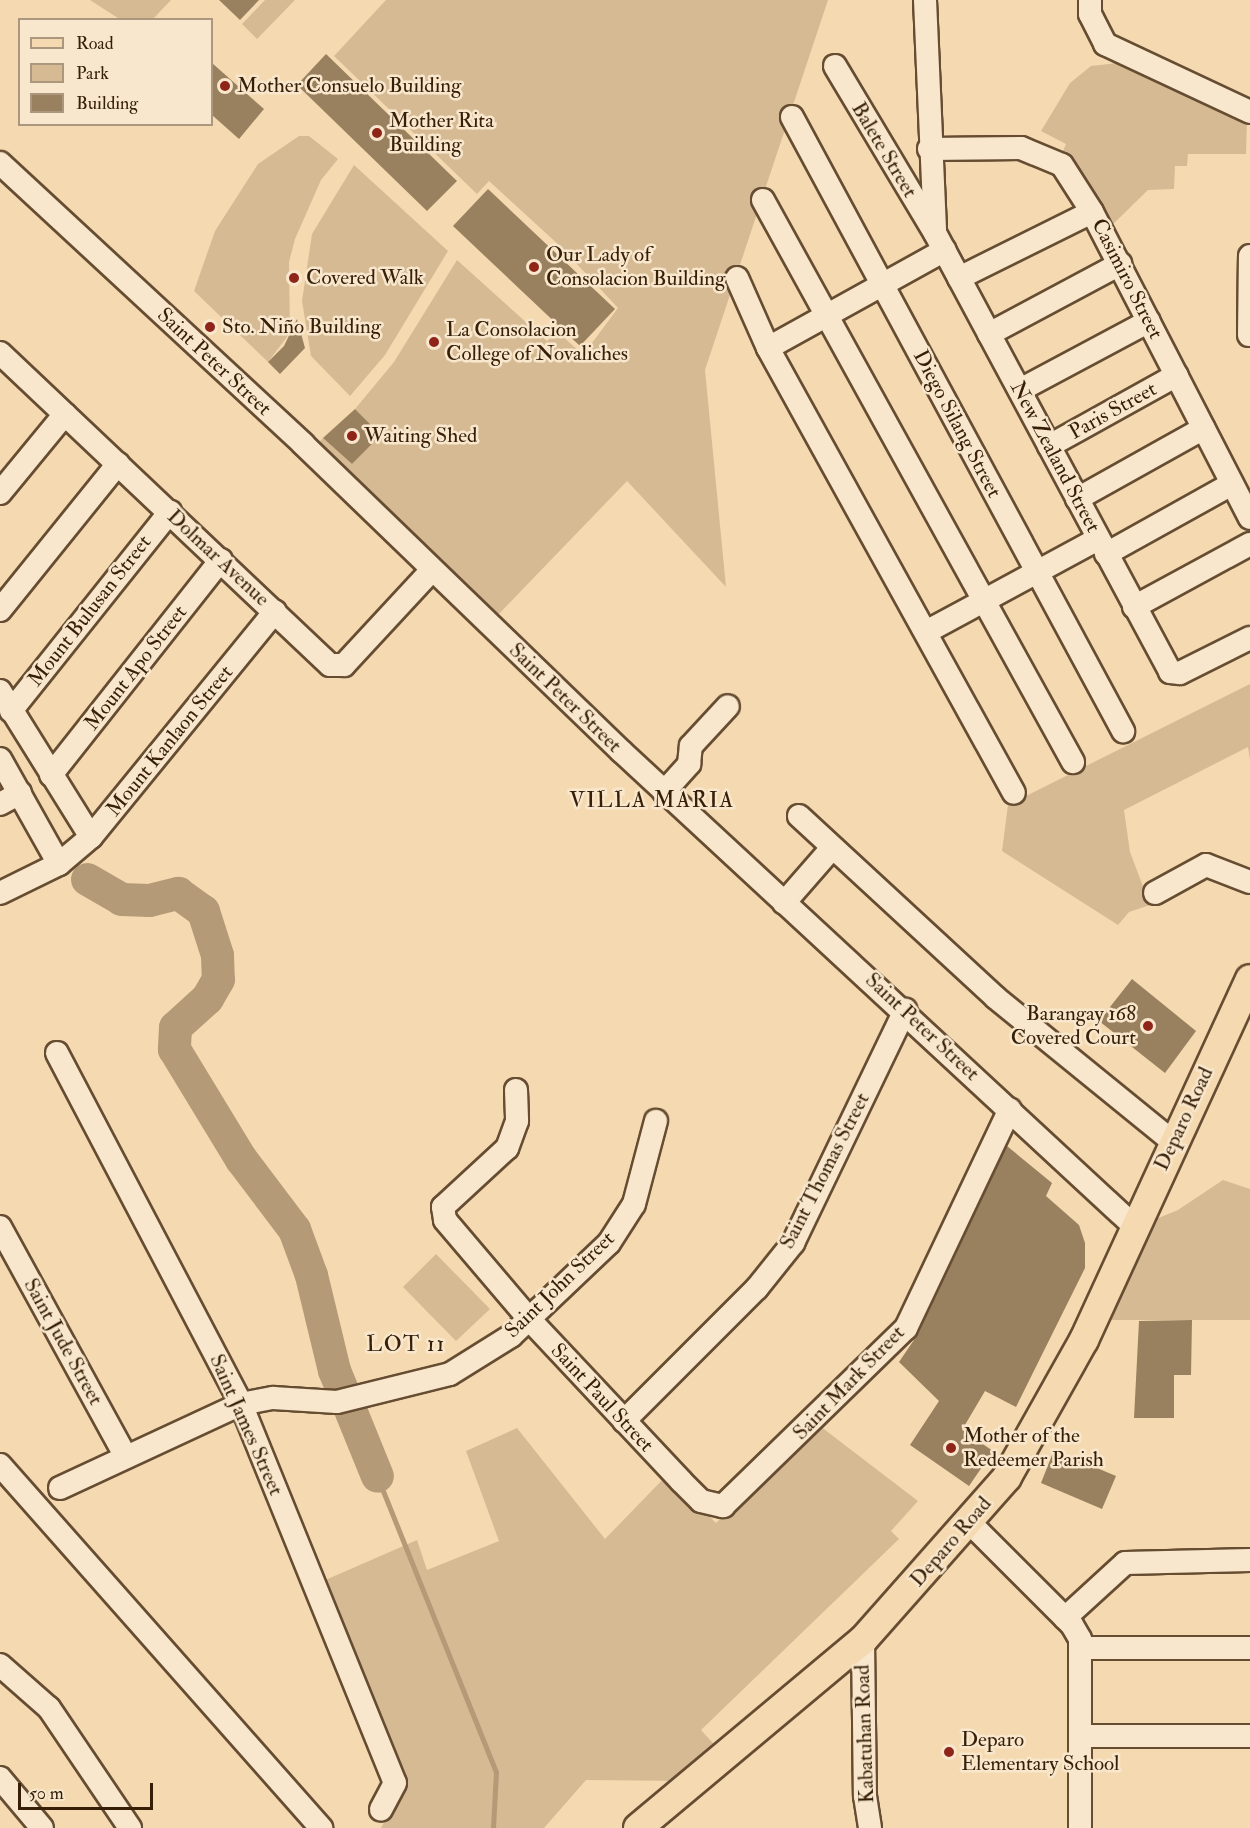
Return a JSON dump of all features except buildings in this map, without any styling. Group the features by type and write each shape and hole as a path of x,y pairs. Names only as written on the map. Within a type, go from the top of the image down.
{"main road":[{"name":"Deparo Road","path":"638,1828 862,1640 970,1523 1007,1477 1041,1419 1135,1227 1250,979"}],"street":[{"path":"768,348 882,285 940,242 929,149 925,0"},
{"path":"1090,0 1090,14 1105,44 1250,112"},
{"name":"Balete Street","path":"835,66 940,242"},
{"name":"Diego Silang Street","path":"792,117 1123,731"},
{"name":"Casimiro Street","path":"929,149 1001,146 1042,154 1062,165 1092,212 1120,264 1250,518"},
{"name":"Saint Peter Street","path":"0,164 432,570 664,792 784,903 905,1010 1135,1227"},
{"path":"763,200 1073,762"},
{"path":"959,278 1092,212"},
{"name":"New Zealand Street","path":"940,242 1170,672 1180,673 1250,638"},
{"path":"1249,335 1250,256"},
{"path":"989,334 1120,264"},
{"path":"737,278 768,348 1014,793"},
{"path":"1020,390 1149,321"},
{"name":"Dolmar Avenue","path":"0,353 275,611 326,663 340,667 432,570"},
{"name":"Paris Street","path":"1049,446 1177,375"},
{"path":"0,493 65,414"},
{"path":"1077,499 1204,428"},
{"path":"0,610 118,464"},
{"path":"926,632 1037,572 1102,546 1232,484"},
{"name":"Mount Bulusan Street","path":"11,711 170,512"},
{"path":"1134,607 1250,544"},
{"name":"Mount Apo Street","path":"51,775 221,560"},
{"name":"Mount Kanlaon Street","path":"0,893 59,864 91,837 275,611"},
{"path":"0,691 91,837"},
{"path":"664,792 689,764 691,746 728,706"},
{"path":"0,759 59,864"},
{"path":"0,804 20,793"},
{"path":"799,816 996,998 1173,1142"},
{"path":"784,903 832,848"},
{"path":"1155,893 1206,865 1250,882"},
{"name":"Saint Thomas Street","path":"624,1421 757,1288 793,1243 905,1010"},
{"name":"Saint James Street","path":"57,1053 241,1404 395,1783 381,1809"},
{"name":"Saint Paul Street","path":"516,1090 517,1121 507,1148 443,1207 445,1220 530,1320 701,1501 723,1506"},
{"name":"Saint Mark Street","path":"723,1506 906,1328 1010,1109"},
{"name":"Saint John Street","path":"60,1488 241,1404 273,1398 347,1400 450,1374 530,1320 609,1243 634,1204 656,1121"},
{"name":"Saint Jude Street","path":"0,1227 126,1457"},
{"path":"0,1465 321,1828"},
{"path":"970,1523 1077,1631 1082,1648 1080,1828"},
{"path":"1065,1618 1125,1563 1250,1560"},
{"name":"Kabatuhan Road","path":"862,1640 865,1796 870,1828"},
{"path":"1082,1648 1250,1648"},
{"path":"0,1665 49,1708 130,1828"},
{"path":"1081,1736 1250,1736"},
{"path":"0,1778 42,1828"}],"green space":[{"path":"90,0 171,0 154,18 118,18"},
{"path":"265,0 295,0 257,39 242,24"},
{"path":"386,0 828,0 705,370 726,587 627,481 497,616 315,446 323,438 352,464 381,435 355,409 394,362 457,260 547,341 557,331 583,355 618,308 560,246 489,181 477,194 334,56"},
{"path":"1118,63 1140,68 1247,118 1246,154 1188,154 1187,166 1175,166 1174,189 1148,190 1108,229 1060,158 1066,144 1041,131 1070,83 1091,66"},
{"path":"299,136 309,136 338,159 321,180 295,239 289,262 290,333 268,362 194,291 215,231 258,164"},
{"path":"354,165 448,251 385,355 350,396 311,356 302,301 312,234"},
{"path":"1250,684 1250,760 1248,747 1124,810 1130,852 1150,905 1129,912 1118,925 1002,851 1008,805"},
{"path":"1223,1180 1250,1189 1250,1320 1104,1320 1151,1221 1178,1210"},
{"path":"436,1254 490,1309 456,1341 403,1287"},
{"path":"816,1423 918,1501 891,1531 899,1539 701,1730 723,1754 687,1781 586,1780 544,1828 381,1828 403,1785 323,1581 417,1540 427,1570 499,1541 466,1451 517,1428 605,1539 668,1474 716,1523"}],"waterway":[{"path":"87,879 121,899 149,900 178,893 203,911 217,955 218,979 207,998 175,1027 174,1049 241,1159 294,1229 311,1275 334,1370 377,1476"},
{"path":"377,1476 496,1772 493,1828"}],"place":[{"name":"Mother Consuelo Building","path":"225,86"},
{"name":"Mother Rita Building","path":"377,133"},
{"name":"Our Lady of Consolacion Building","path":"534,267"},
{"name":"Covered Walk","path":"294,278"},
{"name":"Sto. Niño Building","path":"210,327"},
{"name":"La Consolacion College of Novaliches","path":"434,342"},
{"name":"Waiting Shed","path":"352,436"},
{"name":"Barangay 168 Covered Court","path":"1148,1026"},
{"name":"Mother of the Redeemer Parish","path":"951,1448"},
{"name":"Deparo Elementary School","path":"949,1752"}],"district":[{"name":"VILLA MARIA","path":"652,801"},
{"name":"LOT 11","path":"406,1345"}]}
